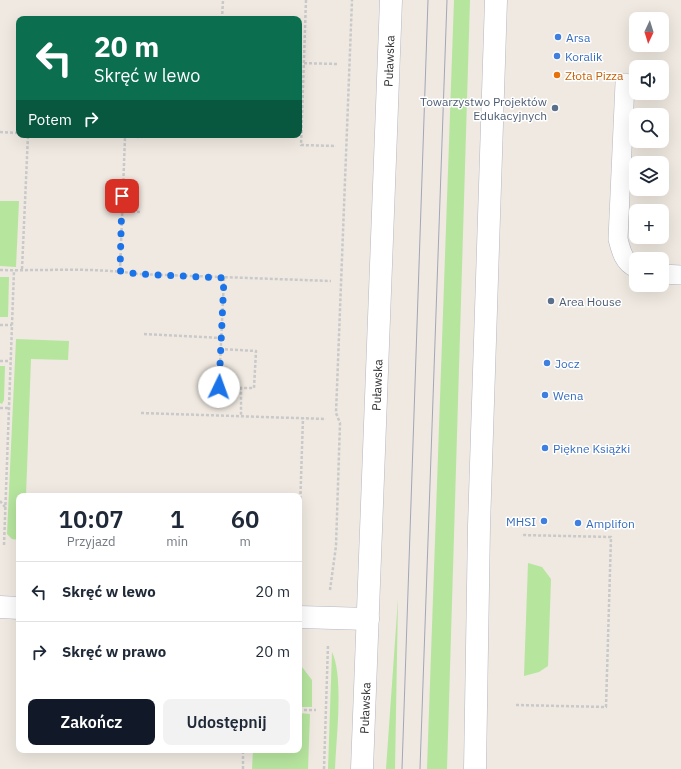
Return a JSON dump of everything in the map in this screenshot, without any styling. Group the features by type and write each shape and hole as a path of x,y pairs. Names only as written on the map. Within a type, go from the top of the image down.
{"main road":[{"name":"Puławska","path":"362,769 391,0"},
{"path":"475,769 479,526 496,0"},
{"path":"0,607 16,608"},
{"path":"302,617 368,619"}],"lane":[{"path":"625,83 618,239 622,253 629,264"},
{"path":"669,274 681,275"}],"path":[{"path":"222,16 223,0"},
{"path":"302,118 306,0"},
{"path":"330,592 336,546 340,423 336,413 352,0"},
{"path":"304,63 338,64"},
{"path":"0,132 16,133"},
{"path":"22,269 28,138"},
{"path":"120,271 125,138"},
{"path":"301,138 301,145 336,146"},
{"path":"122,211 140,212"},
{"path":"0,270 120,271 138,274 331,281"},
{"path":"4,545 14,270"},
{"path":"220,349 256,351 254,388 219,387 220,349 224,278"},
{"path":"0,325 12,325"},
{"path":"144,334 221,338"},
{"path":"0,360 10,361"},
{"path":"241,416 242,388"},
{"path":"0,408 9,408"},
{"path":"141,413 326,419"},
{"path":"301,493 303,418"},
{"path":"0,501 5,507"},
{"path":"516,705 606,707 607,684 611,537 521,535"},
{"path":"324,769 328,644"},
{"path":"302,710 316,710"},
{"path":"242,769 243,753"}],"green space":[{"path":"454,0 470,0 447,769 427,769"},
{"path":"0,201 19,201 16,267 0,266"},
{"path":"0,277 9,277 8,317 0,317"},
{"path":"16,339 69,341 68,360 31,359 26,493 16,493 16,540 12,539 7,534"},
{"path":"0,366 5,366 4,400 2,404 0,403"},
{"path":"528,563 542,567 551,579 548,666 539,672 524,676"},
{"path":"398,599 395,769 386,769"},
{"path":"332,652 336,663 338,677 338,709 335,769 328,769"},
{"path":"302,667 312,680 312,707 302,707"},
{"path":"302,713 310,714 308,769 252,769 253,753 302,753"}],"tram line":[{"path":"402,769 428,0"},
{"path":"420,769 447,0"}],"place":[{"name":"Arsa","path":"558,37"},
{"name":"Koralik","path":"557,56"},
{"name":"Złota Pizza","path":"557,75"},
{"name":"Towarzystwo Projektów Edukacyjnych","path":"555,108"},
{"name":"Area House","path":"551,301"},
{"name":"Jocz","path":"547,363"},
{"name":"Wena","path":"545,395"},
{"name":"Piękne Książki","path":"545,448"},
{"name":"MHSI","path":"544,521"},
{"name":"Amplifon","path":"578,523"}],"route":[{"path":"122,196 120,271 138,274 224,278 219,387"}]}
